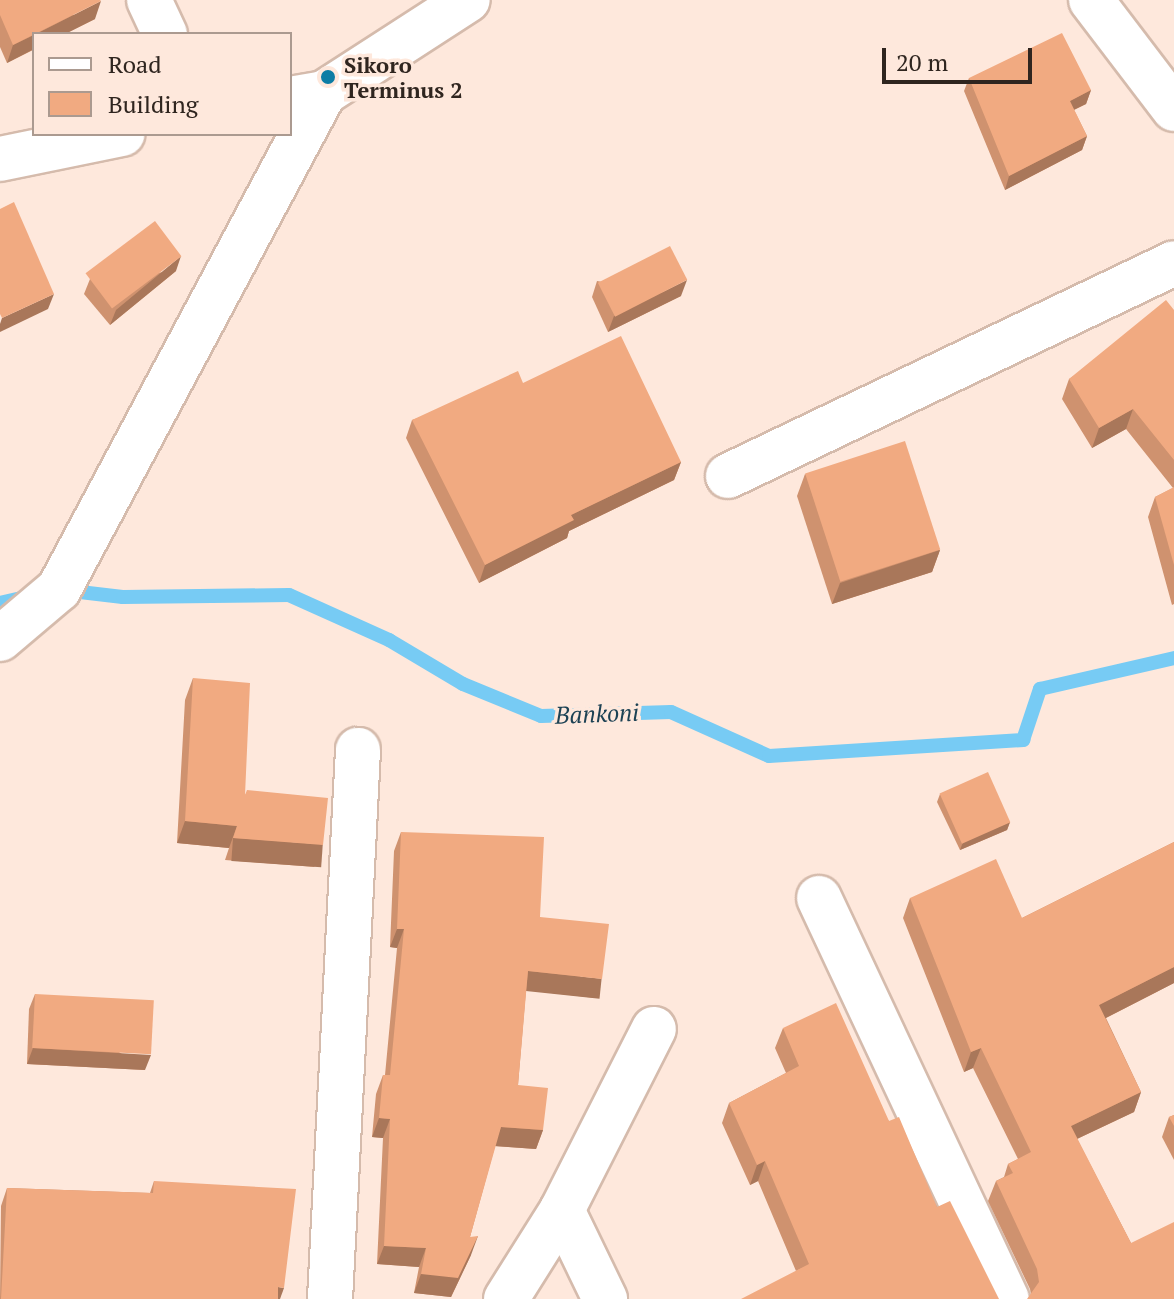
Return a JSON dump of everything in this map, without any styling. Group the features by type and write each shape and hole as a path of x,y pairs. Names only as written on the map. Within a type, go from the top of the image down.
{"street":[{"path":"149,0 164,32"},
{"path":"292,126 307,96 468,0"},
{"path":"1091,0 1174,109"},
{"path":"0,159 112,136"},
{"path":"0,639 59,589 287,136"},
{"path":"728,476 1174,263"},
{"path":"330,1299 358,750"},
{"path":"819,898 1007,1299"},
{"path":"506,1299 562,1210 654,1029"},
{"path":"562,1210 605,1299"}],"building":[{"path":"0,0 101,1 39,32 32,32 32,36 13,45 0,15"},
{"path":"1062,33 1091,90 1070,101 1087,136 1009,176 969,78"},
{"path":"14,202 54,294 2,318 0,209"},
{"path":"155,221 181,256 112,308 86,273"},
{"path":"670,246 687,280 615,317 598,283"},
{"path":"1166,300 1174,310 1174,460 1133,409 1099,428 1069,379"},
{"path":"621,336 681,462 571,515 574,520 485,565 412,420 518,371 523,383"},
{"path":"905,441 940,549 840,582 805,473"},
{"path":"1174,487 1174,565 1155,497"},
{"path":"193,678 250,683 245,795 247,790 328,798 323,845 233,838 237,826 185,821"},
{"path":"988,772 1010,822 962,844 940,794"},
{"path":"401,832 544,837 540,917 609,924 602,979 528,971 518,1085 548,1088 543,1130 501,1127 470,1237 478,1236 458,1278 421,1274 426,1248 384,1246 390,1119 379,1118 383,1075 390,1075 404,929 397,929"},
{"path":"1174,842 1174,967 1099,1005 1141,1092 1071,1126 1131,1243 1174,1222 1174,1299 1027,1299 1039,1282 1037,1269 996,1181 1013,1173 1008,1164 1031,1152 981,1048 971,1052 910,898 996,859 1022,918"},
{"path":"35,994 154,1000 151,1054 32,1048"},
{"path":"836,1003 889,1121 899,1117 937,1207 950,1201 999,1299 741,1299 809,1264 765,1161 757,1165 729,1103 799,1066 783,1028"},
{"path":"154,1181 296,1189 284,1288 278,1287 278,1299 1,1299 7,1188 153,1193"}],"waterway":[{"name":"Bankoni","path":"63,590 123,597 289,595 389,640 463,684 541,716 671,712 769,756 1023,740 1040,689 1174,658"},
{"name":"Bankoni","path":"0,603 31,596"}],"place":[{"name":"Sikoro Terminus 2","path":"328,77"}]}
